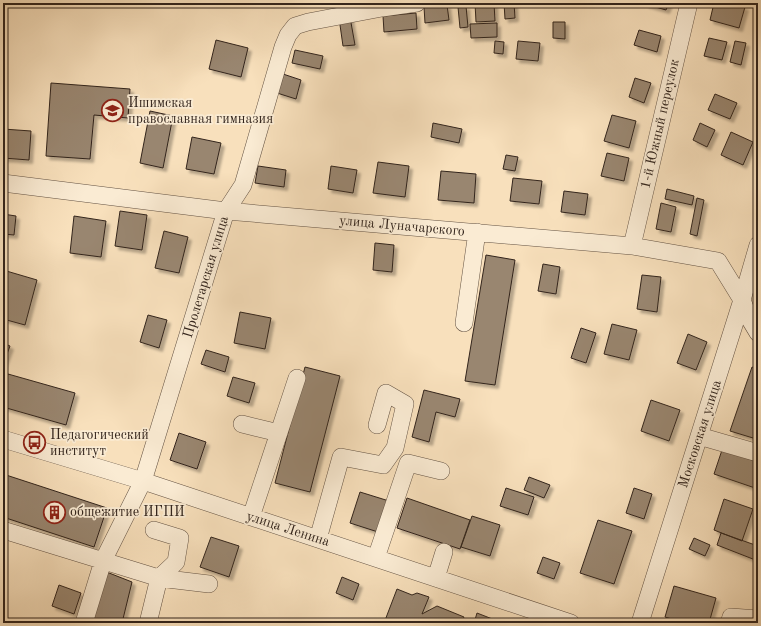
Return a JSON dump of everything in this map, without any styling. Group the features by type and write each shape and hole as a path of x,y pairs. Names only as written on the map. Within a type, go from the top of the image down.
{"street":[{"name":"Пролетарская улица","path":"84,623 103,561 143,482 226,210 243,186 283,47 288,35 295,26 308,22 417,3"},
{"name":"1-й Южный переулок","path":"632,246 689,3"},
{"name":"улица Луначарского","path":"3,183 226,210 632,246 718,261 742,300 749,318 758,333"},
{"path":"464,323 476,232"},
{"name":"Московская улица","path":"640,623 700,436 758,244"},
{"path":"251,517 297,378"},
{"path":"318,539 341,457 382,465 395,448 405,404 386,393 377,425"},
{"path":"242,424 279,433"},
{"path":"700,436 758,453"},
{"name":"улица Ленина","path":"3,439 143,482 571,623"},
{"path":"376,558 408,463 441,471"},
{"path":"3,530 159,578 209,584"},
{"path":"148,623 159,578 176,562 180,538 154,530"},
{"path":"436,578 444,552"},
{"path":"729,623 732,617 758,619"}],"shaded area":[{"path":"3,3 230,3 220,5"}],"building":[{"path":"475,3 494,3 495,21 476,22"},
{"path":"504,3 514,3 515,18 505,19"},
{"path":"669,3 666,10 645,4"},
{"path":"714,3 732,3 745,7 739,28 710,20"},
{"path":"447,5 449,20 425,23 424,7"},
{"path":"466,6 468,27 460,28 458,7"},
{"path":"416,13 417,29 384,32 383,16"},
{"path":"350,17 355,45 343,46 339,18"},
{"path":"553,22 565,22 565,39 553,38"},
{"path":"497,23 497,37 471,38 470,24"},
{"path":"639,30 661,36 657,52 634,45"},
{"path":"709,38 727,42 722,60 704,56"},
{"path":"216,40 248,48 241,77 209,69"},
{"path":"495,41 504,42 503,54 494,53"},
{"path":"518,41 540,43 538,61 516,59"},
{"path":"735,41 746,43 741,65 730,62"},
{"path":"295,50 323,56 320,69 292,63"},
{"path":"283,74 301,80 296,99 277,93"},
{"path":"635,78 651,83 644,103 629,97"},
{"name":"Ишимская православная гимназия","path":"51,83 130,89 128,118 94,115 90,159 46,156"},
{"path":"715,94 737,103 730,119 708,110"},
{"path":"150,111 173,116 163,168 140,163"},
{"path":"612,115 636,121 629,148 604,141"},
{"path":"433,123 462,129 459,143 431,137"},
{"path":"700,123 715,130 707,147 693,140"},
{"path":"3,129 31,131 29,160 3,158"},
{"path":"731,132 753,142 743,165 721,155"},
{"path":"192,137 221,143 214,174 186,169"},
{"path":"607,153 629,158 624,181 601,176"},
{"path":"506,155 518,157 515,171 503,169"},
{"path":"378,162 409,166 405,197 373,193"},
{"path":"258,166 286,170 284,187 255,183"},
{"path":"331,166 357,170 353,193 328,189"},
{"path":"441,171 476,174 474,203 438,200"},
{"path":"513,178 542,181 539,204 510,201"},
{"path":"667,189 694,196 692,205 665,199"},
{"path":"564,191 588,194 585,215 561,212"},
{"path":"697,198 704,200 697,236 690,234"},
{"path":"661,203 676,207 671,232 656,229"},
{"path":"120,211 147,215 142,250 115,246"},
{"path":"3,214 16,216 14,235 3,234"},
{"path":"74,216 106,221 101,257 70,253"},
{"path":"164,231 188,237 179,273 155,268"},
{"path":"375,243 394,245 392,272 373,270"},
{"path":"486,255 515,260 495,385 465,381"},
{"path":"543,264 560,267 556,294 538,291"},
{"path":"3,270 37,280 25,325 3,319"},
{"path":"642,275 661,277 657,312 637,309"},
{"path":"240,312 271,318 265,349 234,343"},
{"path":"148,315 167,320 159,348 140,342"},
{"path":"612,324 637,330 629,360 604,354"},
{"path":"581,328 596,333 586,363 571,358"},
{"path":"688,334 707,342 696,370 677,363"},
{"path":"3,343 10,346 3,365"},
{"path":"206,350 229,357 225,372 201,364"},
{"path":"305,367 340,376 310,492 275,483"},
{"path":"752,367 758,369 758,423 753,438 730,431"},
{"path":"8,374 75,393 66,425 3,407 3,392"},
{"path":"233,377 255,383 249,403 227,396"},
{"path":"424,390 460,399 455,417 436,412 429,442 412,437"},
{"path":"651,400 680,410 669,441 641,431"},
{"path":"179,433 206,442 197,469 170,460"},
{"path":"722,450 758,462 758,489 714,474"},
{"name":"общежитие ИГПИ","path":"3,474 107,508 94,547 3,517"},
{"path":"529,477 550,485 544,498 524,490"},
{"path":"506,488 534,497 528,515 500,506"},
{"path":"634,488 652,494 644,519 626,513"},
{"path":"360,492 389,501 378,532 350,523"},
{"path":"407,498 470,520 460,549 397,528"},
{"path":"724,499 753,509 742,541 714,530"},
{"path":"472,516 500,525 490,556 461,547"},
{"path":"598,520 632,531 614,584 580,573"},
{"path":"721,533 758,546 758,561 717,545"},
{"path":"211,537 239,546 229,577 200,567"},
{"path":"694,538 710,545 705,556 689,549"},
{"path":"543,557 560,563 554,579 537,573"},
{"path":"104,571 132,582 122,623 88,623"},
{"path":"342,577 359,584 353,600 336,593"},
{"path":"59,585 81,593 74,614 52,606"},
{"path":"674,586 716,598 709,623 685,623 665,617"},
{"path":"397,589 412,595 417,593 429,597 422,614 437,606 464,617 461,623 384,623"},
{"path":"477,613 500,622 500,623 474,623"}],"place":[{"name":"Ишимская православная гимназия","path":"113,111"},
{"name":"Педагогический институт","path":"35,443"},
{"name":"общежитие ИГПИ","path":"54,512"}]}
